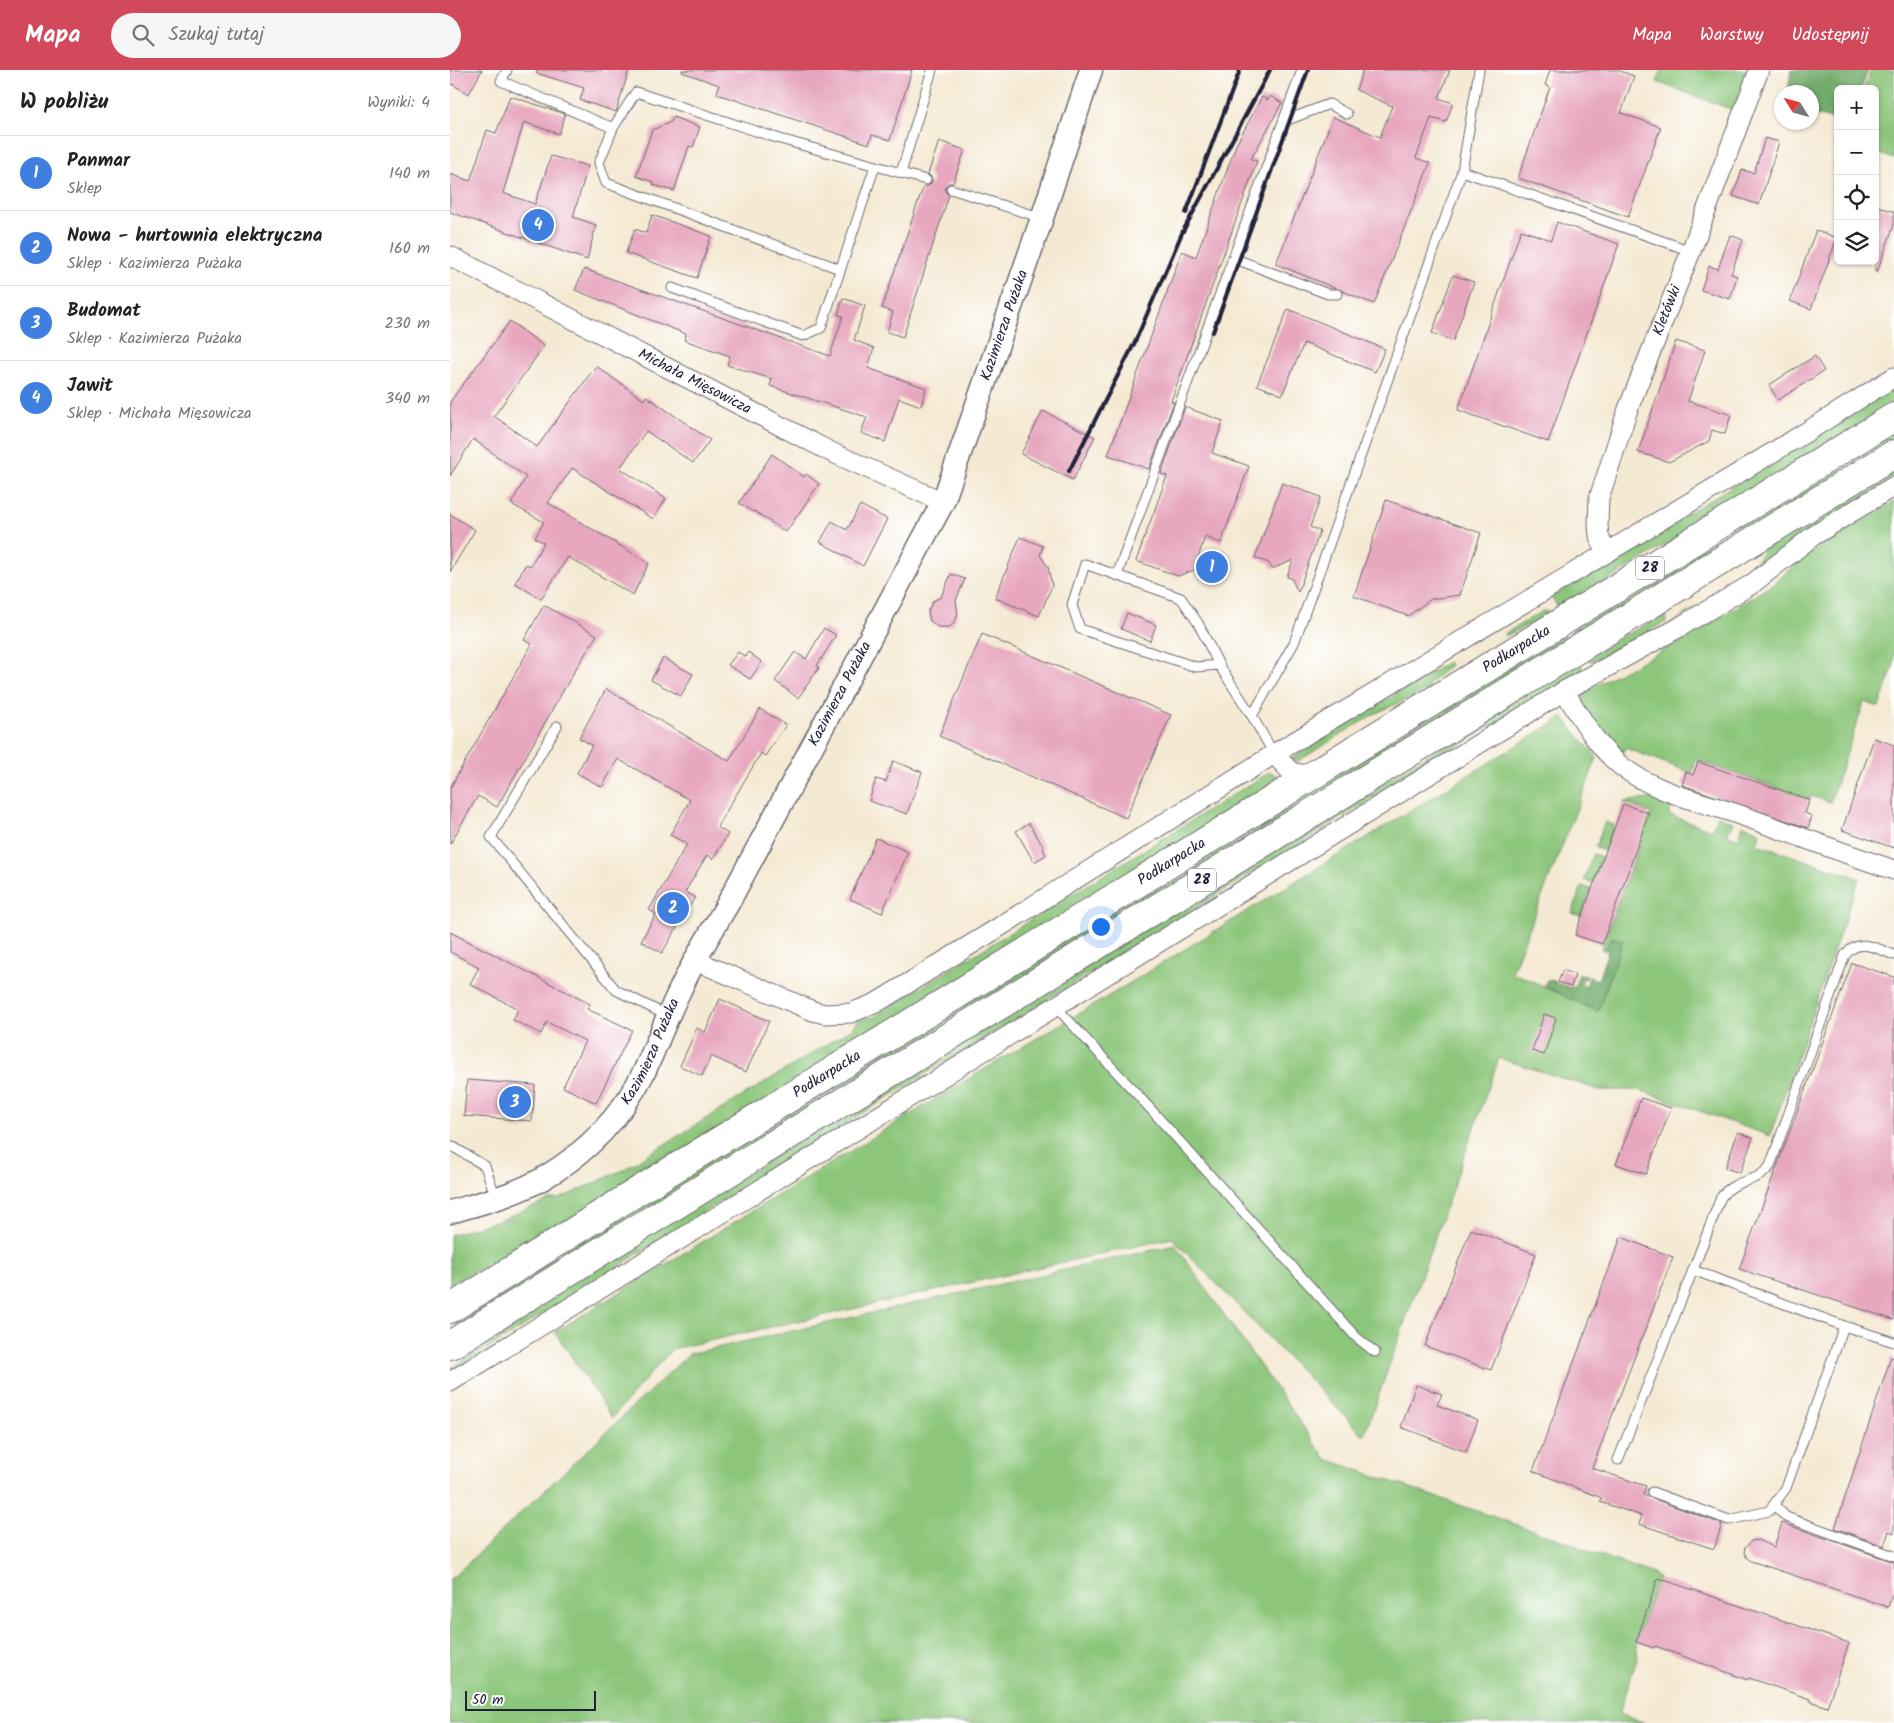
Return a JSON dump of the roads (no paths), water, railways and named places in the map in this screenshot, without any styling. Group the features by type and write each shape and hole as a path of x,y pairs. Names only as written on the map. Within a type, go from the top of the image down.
{"main road":[{"name":"Podkarpacka","path":"450,1309 651,1183 1894,417"},
{"name":"Podkarpacka","path":"450,1345 1894,454"}],"street":[{"name":"Kazimierza Pużaka","path":"450,1212 518,1190 542,1179 567,1163 606,1128 635,1088 694,960 735,890 942,502 1042,218 1091,70"},
{"name":"Kletówki","path":"1606,553 1599,536 1599,498 1628,409 1759,70"},
{"name":"Michała Mięsowicza","path":"450,256 831,452 942,502"},
{"path":"694,960 813,1011 825,1014 851,1013 876,1004 1274,754 1894,377"},
{"path":"450,1382 1564,691 1678,628 1752,584 1813,536 1894,486"},
{"path":"1564,691 1597,742 1608,754 1634,775 1674,794 1894,870"},
{"path":"1274,754 1291,772 1311,776"}],"lane":[{"path":"507,70 501,81 613,128"},
{"path":"901,172 932,70"},
{"path":"1116,575 1302,70"},
{"path":"1252,716 1294,643 1462,171 1479,70"},
{"path":"840,268 606,183 599,163 613,128 636,92 780,139 926,180"},
{"path":"1285,117 1290,119 1329,104 1347,114"},
{"path":"672,288 803,336 820,328 875,166"},
{"path":"1462,171 1690,251"},
{"path":"952,189 1042,218"},
{"path":"1233,258 1328,294 1337,294"},
{"path":"1219,665 1196,667 1080,628 1072,605 1085,564 1181,598 1198,623 1219,665 1274,754"},
{"path":"557,726 491,837 616,990 668,1016"},
{"path":"1618,1460 1721,1198 1726,1190 1735,1184 1759,1176 1766,1172 1770,1166 1845,955 1850,948 1864,945 1894,955"},
{"path":"1056,1007 1356,1337 1374,1352"},
{"path":"450,1144 485,1166 496,1198"},
{"path":"1693,1270 1844,1326 1894,1342"},
{"path":"1652,1492 1729,1520 1769,1511 1786,1488 1844,1326"},
{"path":"1774,1505 1786,1517 1894,1556"}],"railway":[{"path":"1186,213 1240,70"},
{"path":"1069,471 1135,342 1182,233 1270,70"},
{"path":"1213,332 1308,70"}],"place":[{"name":"Jawit","path":"538,225"},
{"name":"Panmar","path":"1212,567"},
{"name":"Nowa - hurtownia elektryczna","path":"673,908"},
{"name":"Budomat","path":"515,1102"}]}
